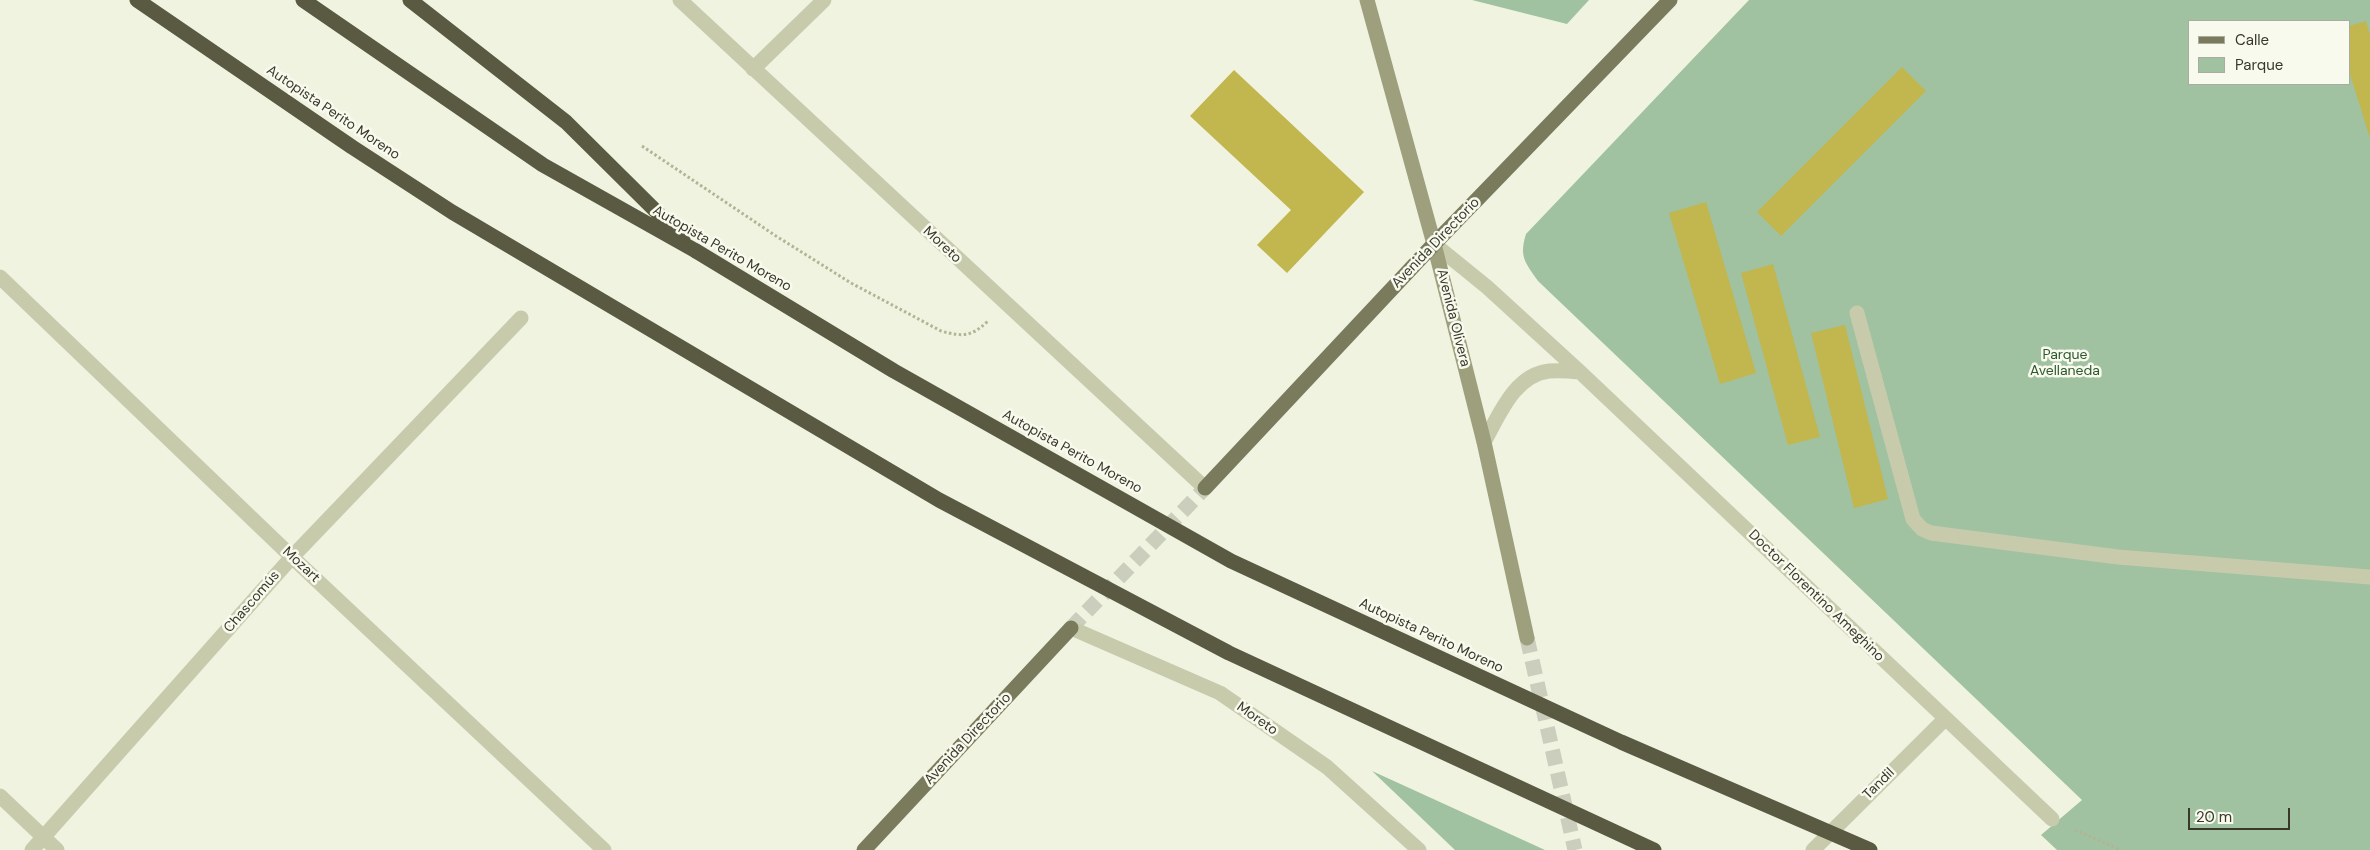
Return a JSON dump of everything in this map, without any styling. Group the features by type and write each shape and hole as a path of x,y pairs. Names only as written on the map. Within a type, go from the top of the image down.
{"highway":[{"name":"Autopista Perito Moreno","path":"137,0 352,147 452,212 939,500 1229,654 1654,850"},
{"name":"Autopista Perito Moreno","path":"303,0 543,165 696,251 894,371 1231,560 1612,738 1870,850"},
{"path":"410,0 566,122 696,251"}],"main road":[{"name":"Avenida Directorio","path":"1205,488 1434,244 1670,0"},
{"name":"Avenida Olivera","path":"1367,1 1434,244 1484,442 1528,638"},
{"name":"Avenida Directorio","path":"864,850 1071,628"}],"street":[{"name":"Moreto","path":"680,0 1205,488"},
{"path":"753,69 824,0"},
{"name":"Doctor Florentino Ameghino","path":"1434,244 1487,288 1580,372 2052,819"},
{"name":"Mozart","path":"0,277 604,850"},
{"path":"1857,313 1913,520 1922,529 1931,533 2118,557 2370,578"},
{"name":"Chascomús","path":"32,850 292,556 521,318"},
{"path":"1484,442 1510,395 1527,379 1548,371 1580,372"},
{"name":"Moreto","path":"1071,628 1220,693 1327,767 1419,850"},
{"name":"Tandil","path":"1813,850 1945,719"},
{"path":"0,796 57,850"}],"path":[{"path":"642,146 776,236 852,283 941,331 957,335 976,332 1006,305"},
{"path":"2052,819 2120,850"}],"green space":[{"path":"1472,0 1589,0 1567,24"},
{"name":"Parque Avellaneda","path":"1749,0 2370,0 2370,850 2057,850 2041,835 2082,800 1538,281 1524,259 1526,234"},
{"path":"1372,771 1545,850 1455,850"}],"building":[{"path":"2366,21 2370,35 2370,138 2350,74 2350,26"},
{"path":"1902,67 1926,91 1781,236 1757,212"},
{"path":"1234,70 1364,192 1287,273 1257,245 1291,210 1190,116"},
{"path":"1706,202 1756,373 1720,384 1669,213"},
{"path":"1773,264 1820,437 1788,445 1741,273"},
{"path":"1845,325 1888,499 1854,508 1811,333"}],"tunnel":[{"path":"1071,628 1205,488"},
{"path":"1527,638 1575,850"}]}
